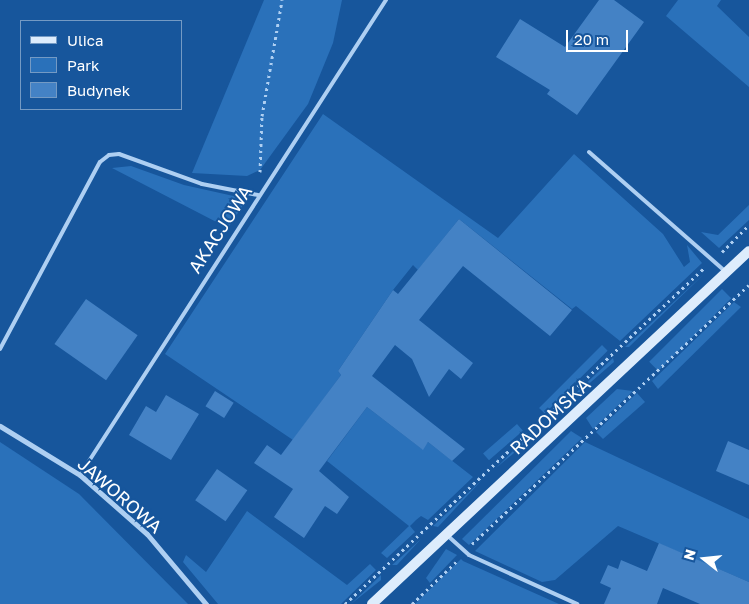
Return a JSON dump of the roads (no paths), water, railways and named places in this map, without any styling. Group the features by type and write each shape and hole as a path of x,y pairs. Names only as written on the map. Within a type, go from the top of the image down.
{"main road":[{"name":"RADOMSKA","path":"372,604 749,251"}],"street":[{"name":"JAWOROWA","path":"0,426 80,475 147,534 206,604"}],"lane":[{"name":"AKACJOWA","path":"80,475 258,195 386,0"},
{"path":"589,152 727,272"},
{"path":"0,349 100,162 109,155 119,154 202,184 258,195"},
{"path":"446,535 464,552 577,604"}]}
